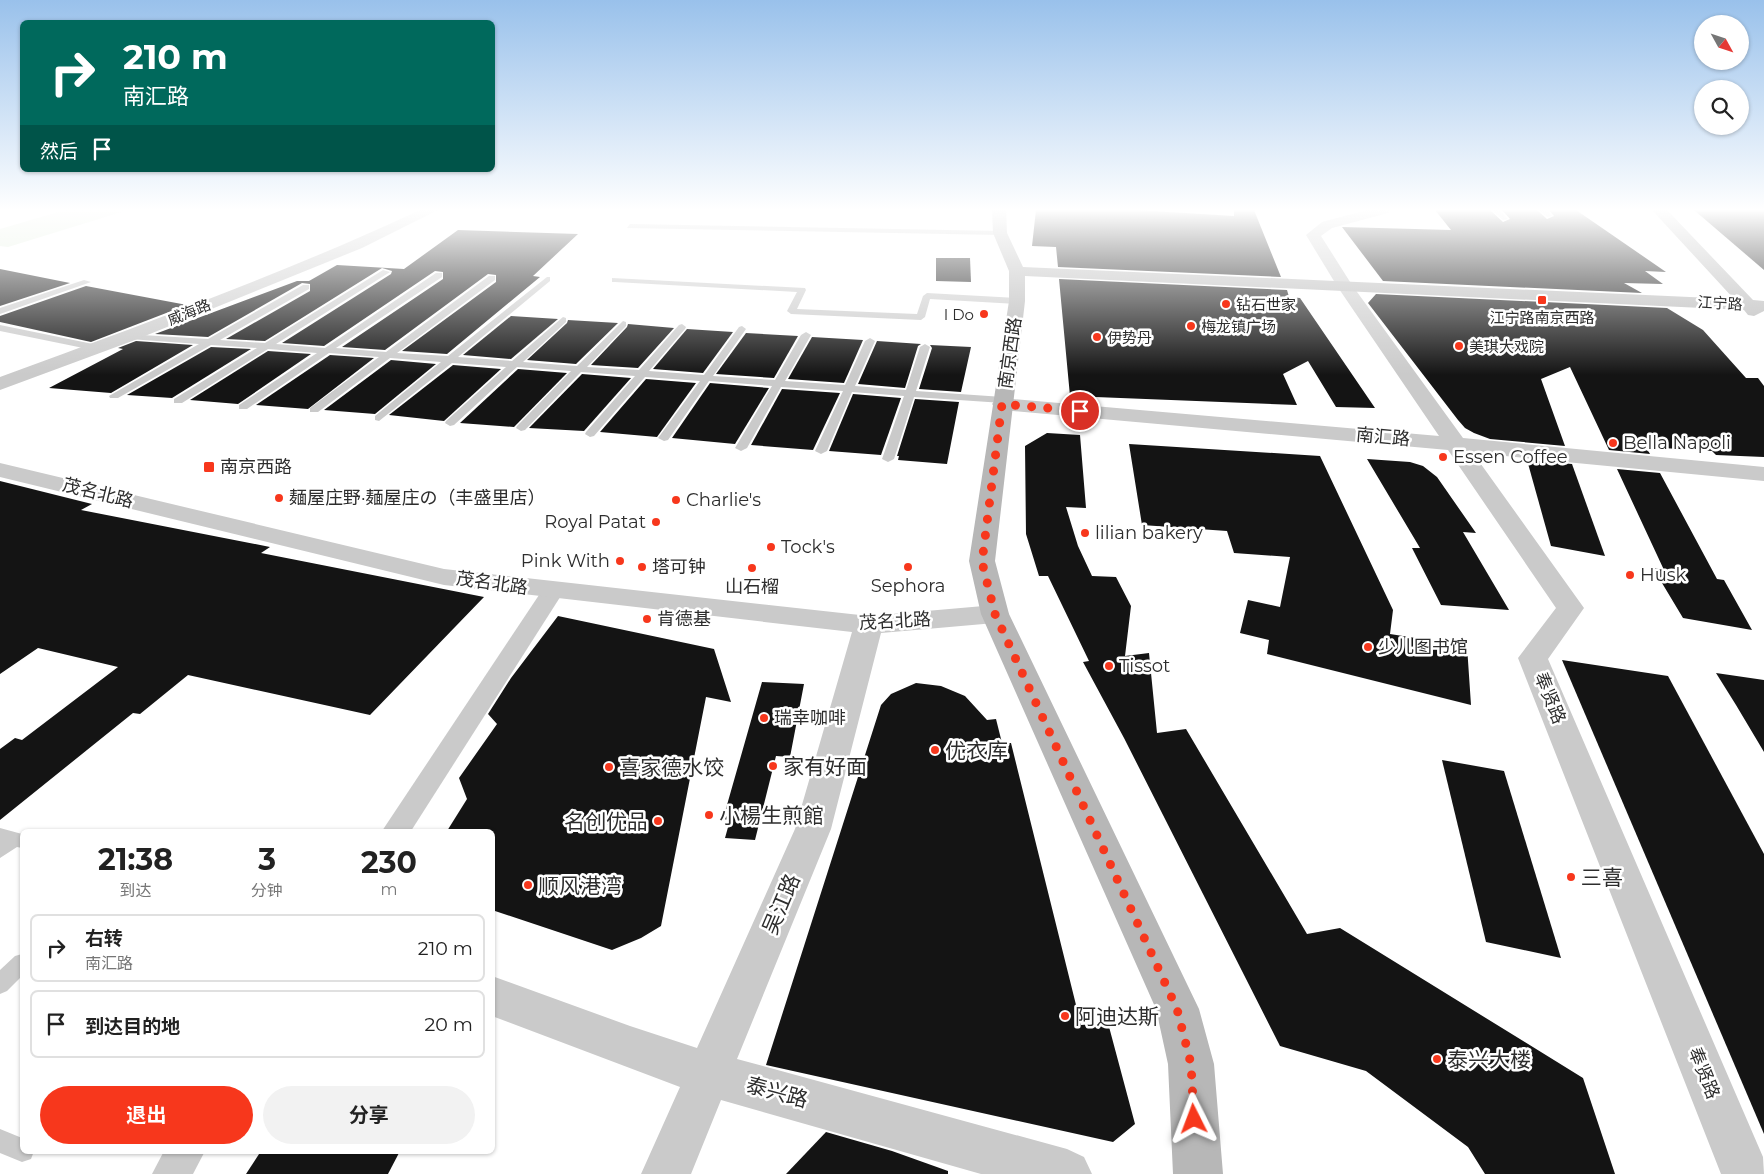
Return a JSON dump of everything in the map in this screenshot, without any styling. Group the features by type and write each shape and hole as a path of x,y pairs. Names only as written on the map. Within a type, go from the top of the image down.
{"main road":[{"name":"南京西路","path":"1014,265 1017,271 1017,301 982,562 995,614 1177,1009 1191,1064 1198,1174"},
{"path":"1715,265 1756,305 1764,320"},
{"name":"江宁路","path":"1017,271 1756,305"}],"street":[{"name":"威海路","path":"0,384 129,336 307,265"},
{"name":"奉贤路","path":"1332,265 1454,444 1570,608 1533,658 1746,1174"},
{"name":"南汇路","path":"1002,402 1764,474"},
{"name":"茂名北路","path":"0,470 444,577 553,592 869,625 995,614"},
{"path":"397,829 553,592"},
{"name":"吴江路","path":"666,1174 813,829 869,625"},
{"name":"泰兴路","path":"495,997 630,1048 709,1074 1067,1174"},
{"path":"171,1174 184,1154"}],"lane":[{"path":"178,401 386,272"},
{"path":"243,407 439,274"},
{"path":"314,410 492,278"},
{"path":"379,418 548,279"},
{"path":"615,280 802,290 791,311 921,317 927,296 1017,301"},
{"path":"0,311 87,282"},
{"path":"114,396 306,287"},
{"path":"0,299 23,303"},
{"path":"450,423 563,320"},
{"path":"521,428 623,324"},
{"path":"590,434 682,327"},
{"path":"0,328 98,348"},
{"path":"664,438 742,330"},
{"path":"741,448 806,335"},
{"path":"129,336 848,388 1002,402"},
{"path":"822,451 870,341"},
{"path":"888,460 925,347"},
{"path":"0,984 20,964"},
{"path":"0,1141 20,1149"}],"building":[{"path":"337,265 404,269 410,265 545,265 533,276 540,277 447,354 402,351 496,282 496,275 488,274 385,350 342,347 443,279 443,272 435,271 324,346 282,343 391,274 392,271 382,268 265,341 226,339 310,291 310,284 302,283 208,337 155,334 297,281 309,281"},
{"path":"936,265 970,265 971,282 936,281"},
{"path":"1058,265 1276,265 1281,277 1058,267"},
{"path":"1371,265 1656,265 1666,272 1645,271 1663,284 1624,283 1642,293 1383,281"},
{"path":"1758,265 1764,265 1764,270"},
{"path":"0,269 70,283 0,306"},
{"name":"梅龙镇广场","path":"1059,279 1287,290 1289,297 1300,298 1375,408 1336,407 1308,361 1283,374 1297,405 1070,396"},
{"path":"86,286 187,305 91,342 0,322 0,316"},
{"path":"1376,294 1667,308 1703,330 1746,378 1758,378 1764,386 1764,457 1716,455 1712,451 1646,447 1650,454 1609,450 1570,367 1541,379 1565,446 1490,439 1474,433 1465,428 1458,420 1368,303"},
{"path":"511,316 558,319 511,359 463,355"},
{"path":"568,320 618,323 576,364 527,360 567,323"},
{"path":"628,324 674,328 638,368 591,365 627,327"},
{"path":"687,329 733,332 703,373 653,369"},
{"path":"746,333 798,336 774,378 716,374"},
{"path":"812,337 863,340 844,383 788,379"},
{"path":"136,341 193,345 111,393 49,388 123,349 118,348"},
{"path":"877,341 921,344 918,346 905,388 858,384"},
{"path":"930,345 971,347 961,392 919,389 932,348"},
{"path":"211,347 251,349 172,398 127,395"},
{"path":"268,351 311,354 238,404 190,400"},
{"path":"330,355 374,358 308,409 256,405"},
{"path":"391,360 436,364 375,414 324,410"},
{"path":"453,365 501,369 444,421 389,415"},
{"path":"518,369 567,373 514,427 460,423"},
{"path":"582,374 631,378 584,431 529,428"},
{"path":"646,379 696,383 657,437 600,432"},
{"path":"710,383 769,388 735,444 672,438"},
{"path":"782,389 840,393 813,450 751,445"},
{"path":"853,394 901,398 881,455 829,451"},
{"path":"915,399 959,402 947,464 898,460 899,456 897,456"},
{"path":"1047,433 1080,435 1086,508 1066,507 1078,546 1092,576 1116,577 1131,606 1125,656 1149,653 1157,733 1186,729 1307,934 1340,928 1583,1078 1615,1174 1485,1174 1468,1147 1366,1071 1280,1046 1124,738 1083,662 1089,661 1048,576 1039,576 1026,534 1025,446"},
{"path":"1129,444 1320,456 1393,610 1390,634 1467,646 1471,705 1267,654 1269,640 1240,633 1248,600 1280,607 1290,557 1234,553 1227,531 1142,525"},
{"path":"1367,459 1410,462 1423,466 1437,477 1476,533 1463,532 1509,610 1441,605 1412,548 1420,548"},
{"path":"1527,460 1572,464 1605,556 1551,546"},
{"path":"1617,469 1660,473 1717,579 1724,580 1752,630 1683,618 1653,568 1664,570"},
{"path":"0,481 92,504 81,510 270,547 261,553 484,597 370,715 188,675 140,714 133,713 0,820 0,749 15,738 22,740 118,667 38,648 0,674"},
{"path":"558,616 714,649 731,702 706,697 661,926 641,938 612,950 495,911 495,829 448,829 467,799 459,778 497,724 488,714 511,678"},
{"path":"1562,660 1668,676 1764,854 1764,1134"},
{"path":"1716,673 1764,680 1764,752 1736,705"},
{"path":"762,682 804,684 790,757 776,756 755,840 725,838 730,820 723,819"},
{"path":"916,683 941,686 965,696 987,720 996,719 1002,743 1011,743 1081,1025 1108,1023 1135,1124 1113,1142 766,1065 881,705 891,694"},
{"path":"1442,760 1504,771 1561,958 1486,942"},
{"path":"826,1132 892,1151 948,1171 948,1174 786,1174"},
{"path":"259,1154 398,1154 388,1174 246,1174"}],"place":[{"name":"江宁路南京西路","path":"1542,300"},
{"name":"钻石世家","path":"1226,304"},
{"name":"I Do","path":"984,314"},
{"name":"梅龙镇广场","path":"1191,326"},
{"name":"伊势丹","path":"1097,337"},
{"name":"美琪大戏院","path":"1459,346"},
{"name":"Bella Napoli","path":"1613,443"},
{"name":"Essen Coffee","path":"1443,457"},
{"name":"南京西路","path":"209,467"},
{"name":"麺屋庄野·麺屋庄の（丰盛里店）","path":"279,498"},
{"name":"Charlie's","path":"676,500"},
{"name":"Royal Patat","path":"656,522"},
{"name":"lilian bakery","path":"1085,533"},
{"name":"Tock's","path":"771,547"},
{"name":"Pink With","path":"620,561"},
{"name":"塔可钟","path":"642,567"},
{"name":"Sephora","path":"908,567"},
{"name":"山石榴","path":"752,568"},
{"name":"Husk","path":"1630,575"},
{"name":"肯德基","path":"647,619"},
{"name":"少儿图书馆","path":"1368,647"},
{"name":"Tissot","path":"1109,666"},
{"name":"瑞幸咖啡","path":"764,718"},
{"name":"优衣库","path":"935,750"},
{"name":"家有好面","path":"773,766"},
{"name":"喜家德水饺","path":"609,767"},
{"name":"小楊生煎館","path":"709,815"},
{"name":"名创优品","path":"658,821"},
{"name":"三喜","path":"1571,877"},
{"name":"顺风港湾","path":"528,885"},
{"name":"阿迪达斯","path":"1065,1016"},
{"name":"泰兴大楼","path":"1437,1059"}],"route":[{"path":"1080,411 1002,404 982,562 995,614 1177,1009 1191,1064 1194,1119"}]}
